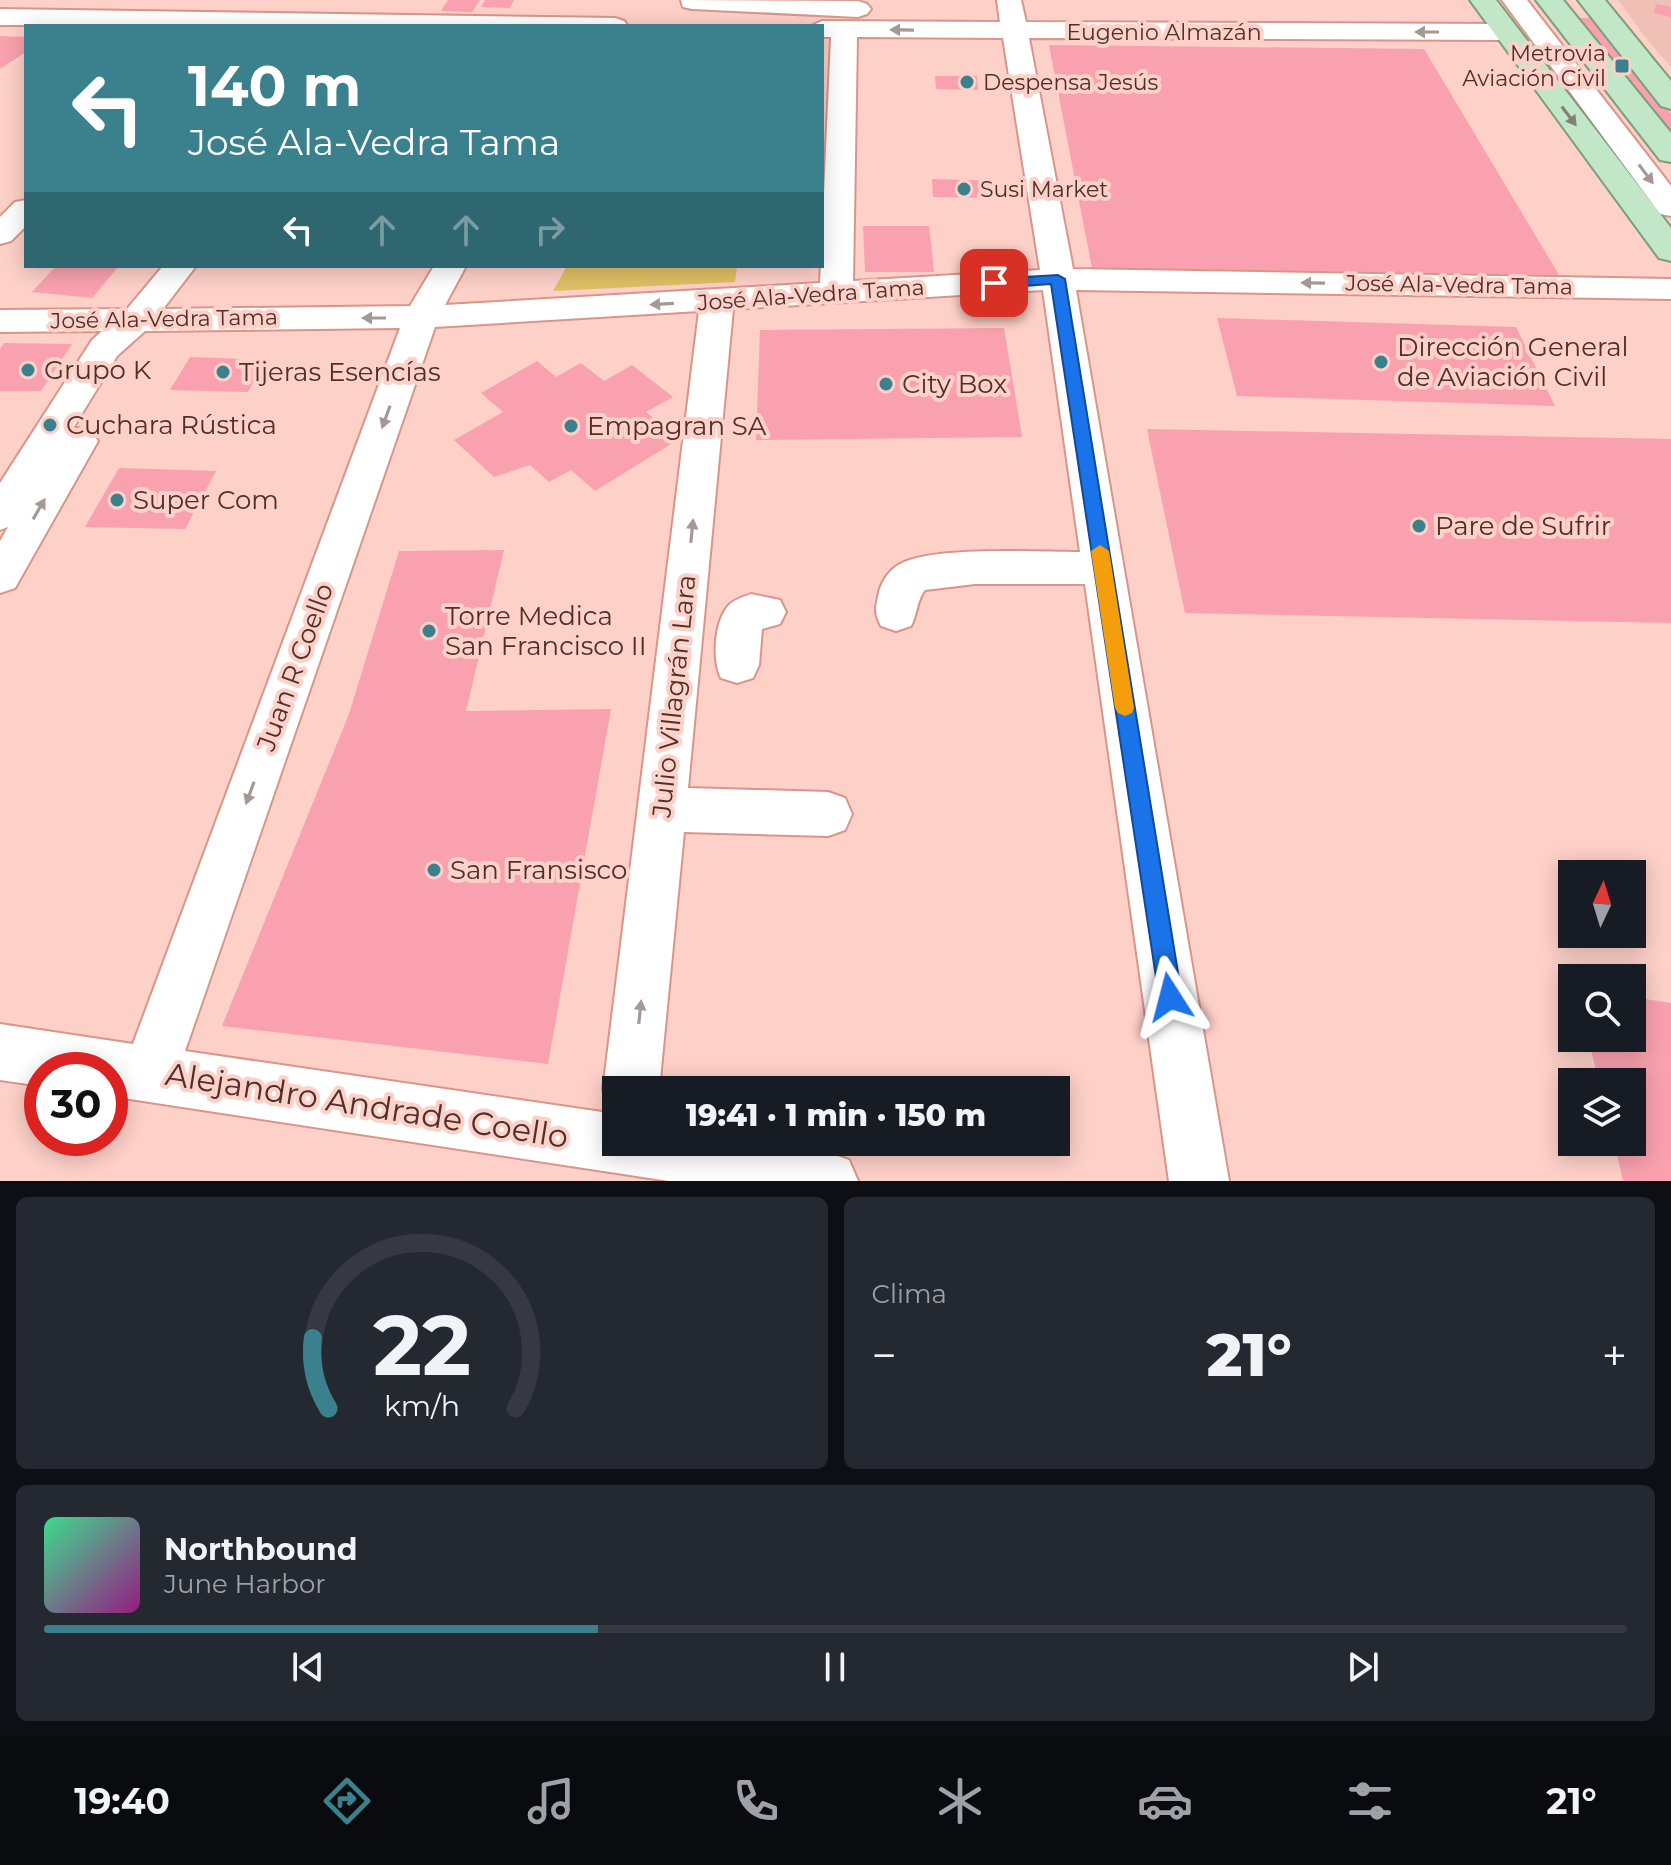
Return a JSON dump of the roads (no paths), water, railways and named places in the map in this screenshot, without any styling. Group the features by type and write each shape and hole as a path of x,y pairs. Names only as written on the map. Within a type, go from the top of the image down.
{"main road":[{"path":"1549,0 1671,153"},
{"path":"1591,0 1671,100"},
{"path":"1495,2 1505,32 1671,251"}],"street":[{"path":"216,23 239,0"},
{"path":"0,17 105,15 216,23 380,24 401,0"},
{"path":"597,24 606,0"},
{"path":"692,2 1012,15 1058,279 1199,1181"},
{"path":"1455,7 1495,2 1671,207"},
{"path":"1291,7 1380,7"},
{"name":"Eugenio Almazán","path":"833,29 1012,15 1505,32"},
{"path":"833,29 836,293"},
{"path":"0,234 24,211"},
{"path":"0,515 104,348 137,319 178,268"},
{"name":"Juan R Coello","path":"150,1072 421,317 449,268"},
{"name":"José Ala-Vedra Tama","path":"0,321 421,317 1058,279 1671,289"},
{"name":"Julio Villagrán Lara","path":"633,1076 717,301"},
{"path":"0,577 134,345 137,319"},
{"path":"896,614 900,589 914,575 975,568 1103,568"},
{"path":"737,665 742,619 751,611 765,612"},
{"path":"662,809 828,814"},
{"name":"Alejandro Andrade Coello","path":"0,1052 150,1072 602,1122"},
{"name":"Alejandro Andrade Coello","path":"739,1156 828,1181"}],"place":[{"name":"Metrovia Aviación Civil","path":"1622,66"},
{"name":"Despensa Jesús","path":"967,82"},
{"name":"Susi Market","path":"964,189"},
{"name":"Dirección General de Aviación Civil","path":"1381,362"},
{"name":"Grupo K","path":"28,370"},
{"name":"Tijeras Esencías","path":"223,372"},
{"name":"City Box","path":"886,384"},
{"name":"Cuchara Rústica","path":"50,425"},
{"name":"Empagran SA","path":"571,426"},
{"name":"Super Com","path":"117,500"},
{"name":"Pare de Sufrir","path":"1419,526"},
{"name":"Torre Medica San Francisco II","path":"429,631"},
{"name":"San Fransisco","path":"434,870"}]}
